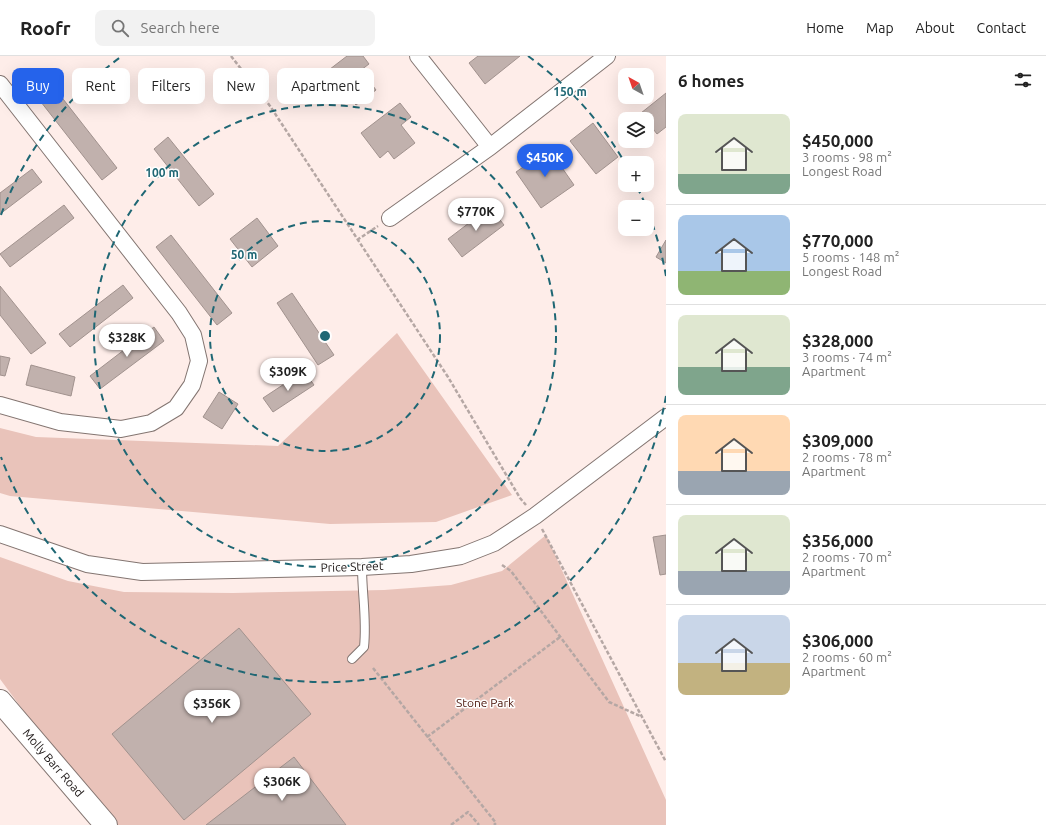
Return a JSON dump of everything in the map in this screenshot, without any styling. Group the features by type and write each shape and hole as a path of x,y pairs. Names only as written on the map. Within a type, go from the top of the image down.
{"main road":[{"name":"Molly Barr Road","path":"0,701 106,825"}],"street":[{"path":"418,56 490,147"},
{"path":"390,218 490,147 607,56"},
{"path":"0,84 179,313 193,335 199,361 192,385 176,408 151,423 121,429 60,422 0,405"},
{"name":"Price Street","path":"0,534 87,564 142,572 362,567 411,564 462,556 494,543 535,516 666,417"}],"lane":[{"path":"352,659 364,647 366,631 362,567"}],"path":[{"path":"231,56 270,106 448,378 520,498 535,516 666,762"},
{"path":"357,240 390,218"},
{"path":"502,564 511,571 609,702 642,717"},
{"path":"427,737 560,637"},
{"path":"373,668 496,823 494,825"},
{"path":"451,825 468,812 479,825"}],"green space":[{"path":"397,333 512,495 436,522 330,524 10,496 0,493 0,428 36,437 278,446"},
{"name":"Stone Park","path":"546,535 666,800 666,825 108,825 0,679 0,557 68,581 124,592 233,593 384,590 451,585 502,571"}],"building":[{"path":"347,56 363,56 369,64 364,68 331,68"},
{"path":"478,56 520,56 485,84 469,63"},
{"path":"666,93 666,127 657,134 654,130 654,112 642,112"},
{"path":"64,100 117,168 102,180 43,104 64,104"},
{"path":"400,103 411,117 401,125 415,143 394,159 388,151 380,158 361,133"},
{"path":"593,123 618,157 596,174 570,141"},
{"path":"168,137 214,194 199,206 154,149"},
{"path":"549,149 574,185 541,208 516,172"},
{"path":"32,169 42,182 0,214 0,193"},
{"path":"64,205 74,218 10,267 0,254"},
{"path":"490,207 504,225 462,257 448,239"},
{"path":"257,218 278,246 252,267 230,239"},
{"path":"171,235 232,313 217,325 156,247"},
{"path":"666,240 666,263 656,257"},
{"path":"123,285 133,298 70,347 59,334"},
{"path":"0,286 46,343 31,354 0,315"},
{"path":"292,293 334,355 318,365 277,303"},
{"path":"154,327 164,341 100,389 90,376"},
{"path":"0,356 10,358 5,376 0,375"},
{"path":"31,365 75,377 71,396 26,385"},
{"path":"304,371 314,385 273,412 263,398"},
{"path":"219,392 238,404 222,429 203,417"},
{"path":"666,535 666,574 660,575 653,537"},
{"path":"239,628 311,714 184,820 112,734"},
{"path":"294,757 346,825 206,825"}]}
